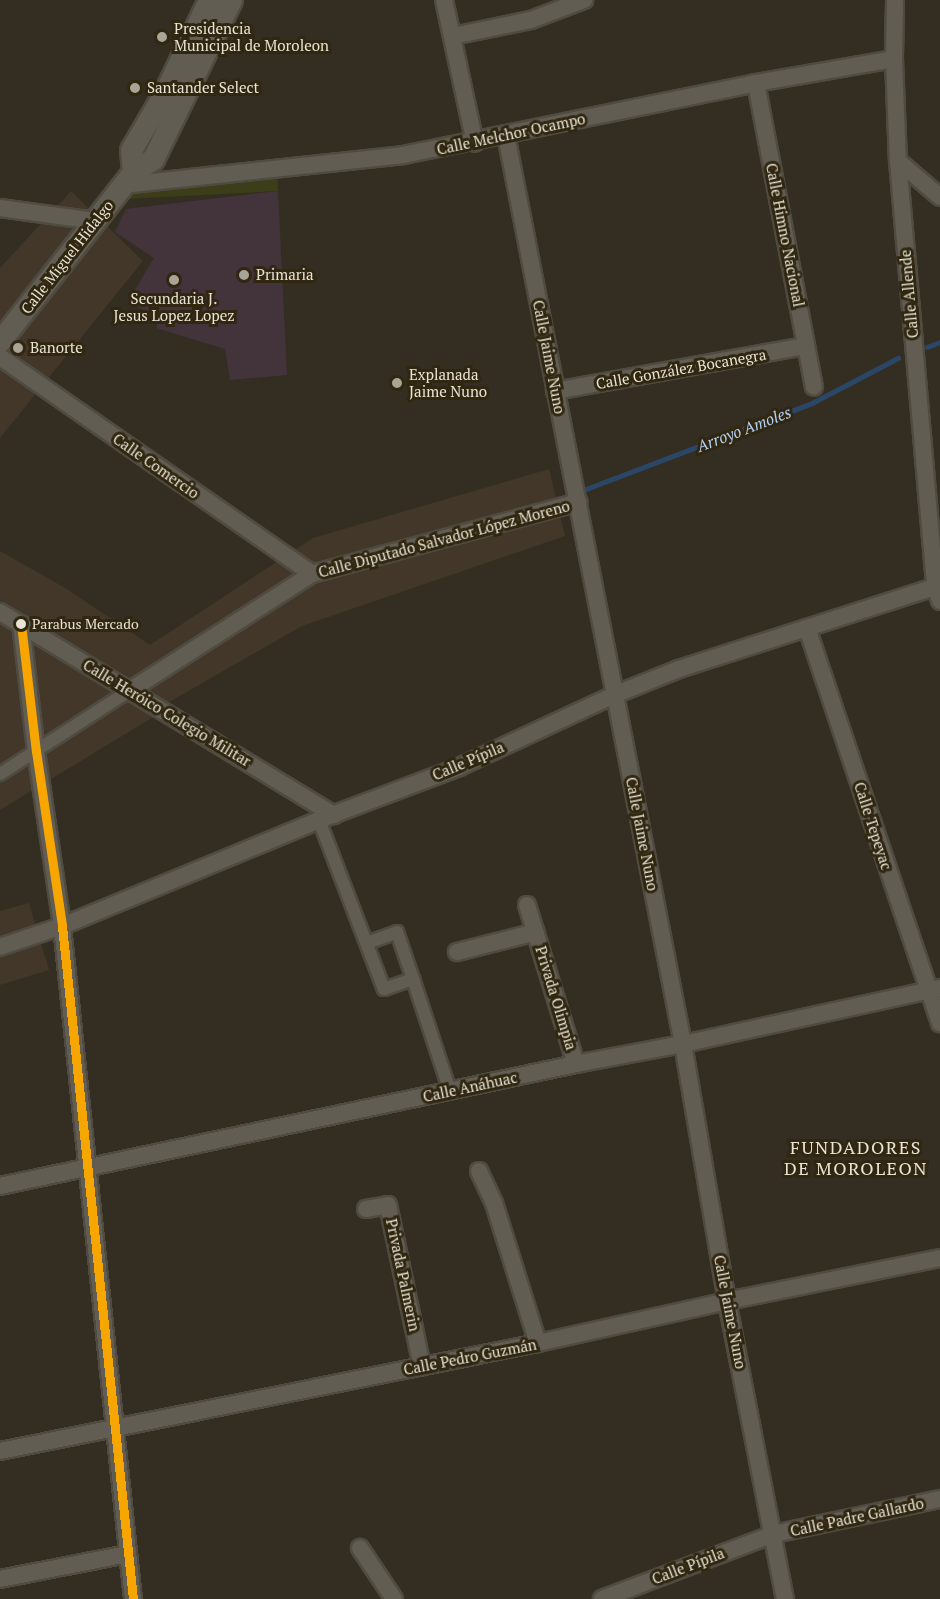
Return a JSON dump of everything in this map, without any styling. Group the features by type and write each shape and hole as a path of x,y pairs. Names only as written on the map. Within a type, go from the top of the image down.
{"street":[{"path":"128,179 131,150 166,90 209,0"},
{"name":"Calle Miguel Hidalgo","path":"0,341 128,179 153,159 231,0"},
{"path":"444,0 475,143"},
{"path":"453,36 531,20 584,0"},
{"path":"884,0 895,7"},
{"name":"Calle Allende","path":"895,7 894,59 898,161 938,591"},
{"name":"Calle Melchor Ocampo","path":"128,179 403,155 475,143 756,83 894,59"},
{"name":"Calle Himno Nacional","path":"756,83 813,387"},
{"name":"Calle Jaime Nuno","path":"506,135 683,1044 727,1301 785,1599"},
{"path":"898,161 940,197"},
{"path":"0,208 95,221"},
{"name":"Calle González Bocanegra","path":"555,391 806,346"},
{"name":"Calle Comercio","path":"0,357 312,574"},
{"name":"Calle Diputado Salvador López Moreno","path":"129,691 312,574 578,502"},
{"name":"Calle Pípila","path":"0,947 62,926 459,767 614,695 679,669 807,628 938,591"},
{"name":"Calle Heróico Colegio Militar","path":"0,612 129,691 327,818"},
{"path":"21,624 36,751 62,926 133,1599"},
{"name":"Calle Tepeyac","path":"807,628 934,989 940,1023"},
{"path":"0,774 129,691"},
{"path":"327,818 367,944 384,989 413,980"},
{"name":"Privada Olimpia","path":"527,905 576,1064"},
{"path":"367,944 397,932 450,1091"},
{"name":"Privada Olimpia","path":"457,952 536,932"},
{"name":"Calle Anáhuac","path":"0,1186 576,1064 683,1044 934,989"},
{"path":"479,1171 494,1203 537,1343"},
{"name":"Privada Palmerin","path":"366,1209 388,1204 422,1366"},
{"name":"Calle Pedro Guzmán","path":"0,1451 537,1343 727,1301 940,1258"},
{"name":"Calle Padre Gallardo","path":"774,1534 940,1500"},
{"name":"Calle Pípila","path":"602,1599 774,1534"},
{"path":"360,1548 394,1599"},
{"path":"0,1579 128,1554"}],"shaded area":[{"path":"71,191 143,261 0,438 0,268"},
{"name":"Primaria","path":"278,191 287,375 230,380 225,349 156,328 159,319 128,301 154,258 115,232 126,209"},
{"path":"549,469 565,536 302,626 164,705 97,680 155,716 0,810 0,551 67,589 150,645 313,538"},
{"path":"29,903 49,970 0,985 0,911"}],"green space":[{"path":"277,169 278,191 123,199 122,177"}],"waterway":[{"name":"Arroyo Amoles","path":"927,347 940,342"},
{"name":"Arroyo Amoles","path":"586,489 812,403 898,358"}],"transit line":[{"path":"21,624 36,751 62,926 133,1599"}],"place":[{"name":"Presidencia Municipal de Moroleon","path":"162,37"},
{"name":"Santander Select","path":"135,88"},
{"name":"Primaria","path":"244,275"},
{"name":"Secundaria J. Jesus Lopez Lopez","path":"174,280"},
{"name":"Banorte","path":"18,348"},
{"name":"Explanada Jaime Nuno","path":"397,383"},
{"name":"Parabus Mercado","path":"21,624"}],"district":[{"name":"FUNDADORES DE MOROLEON","path":"856,1158"}]}
